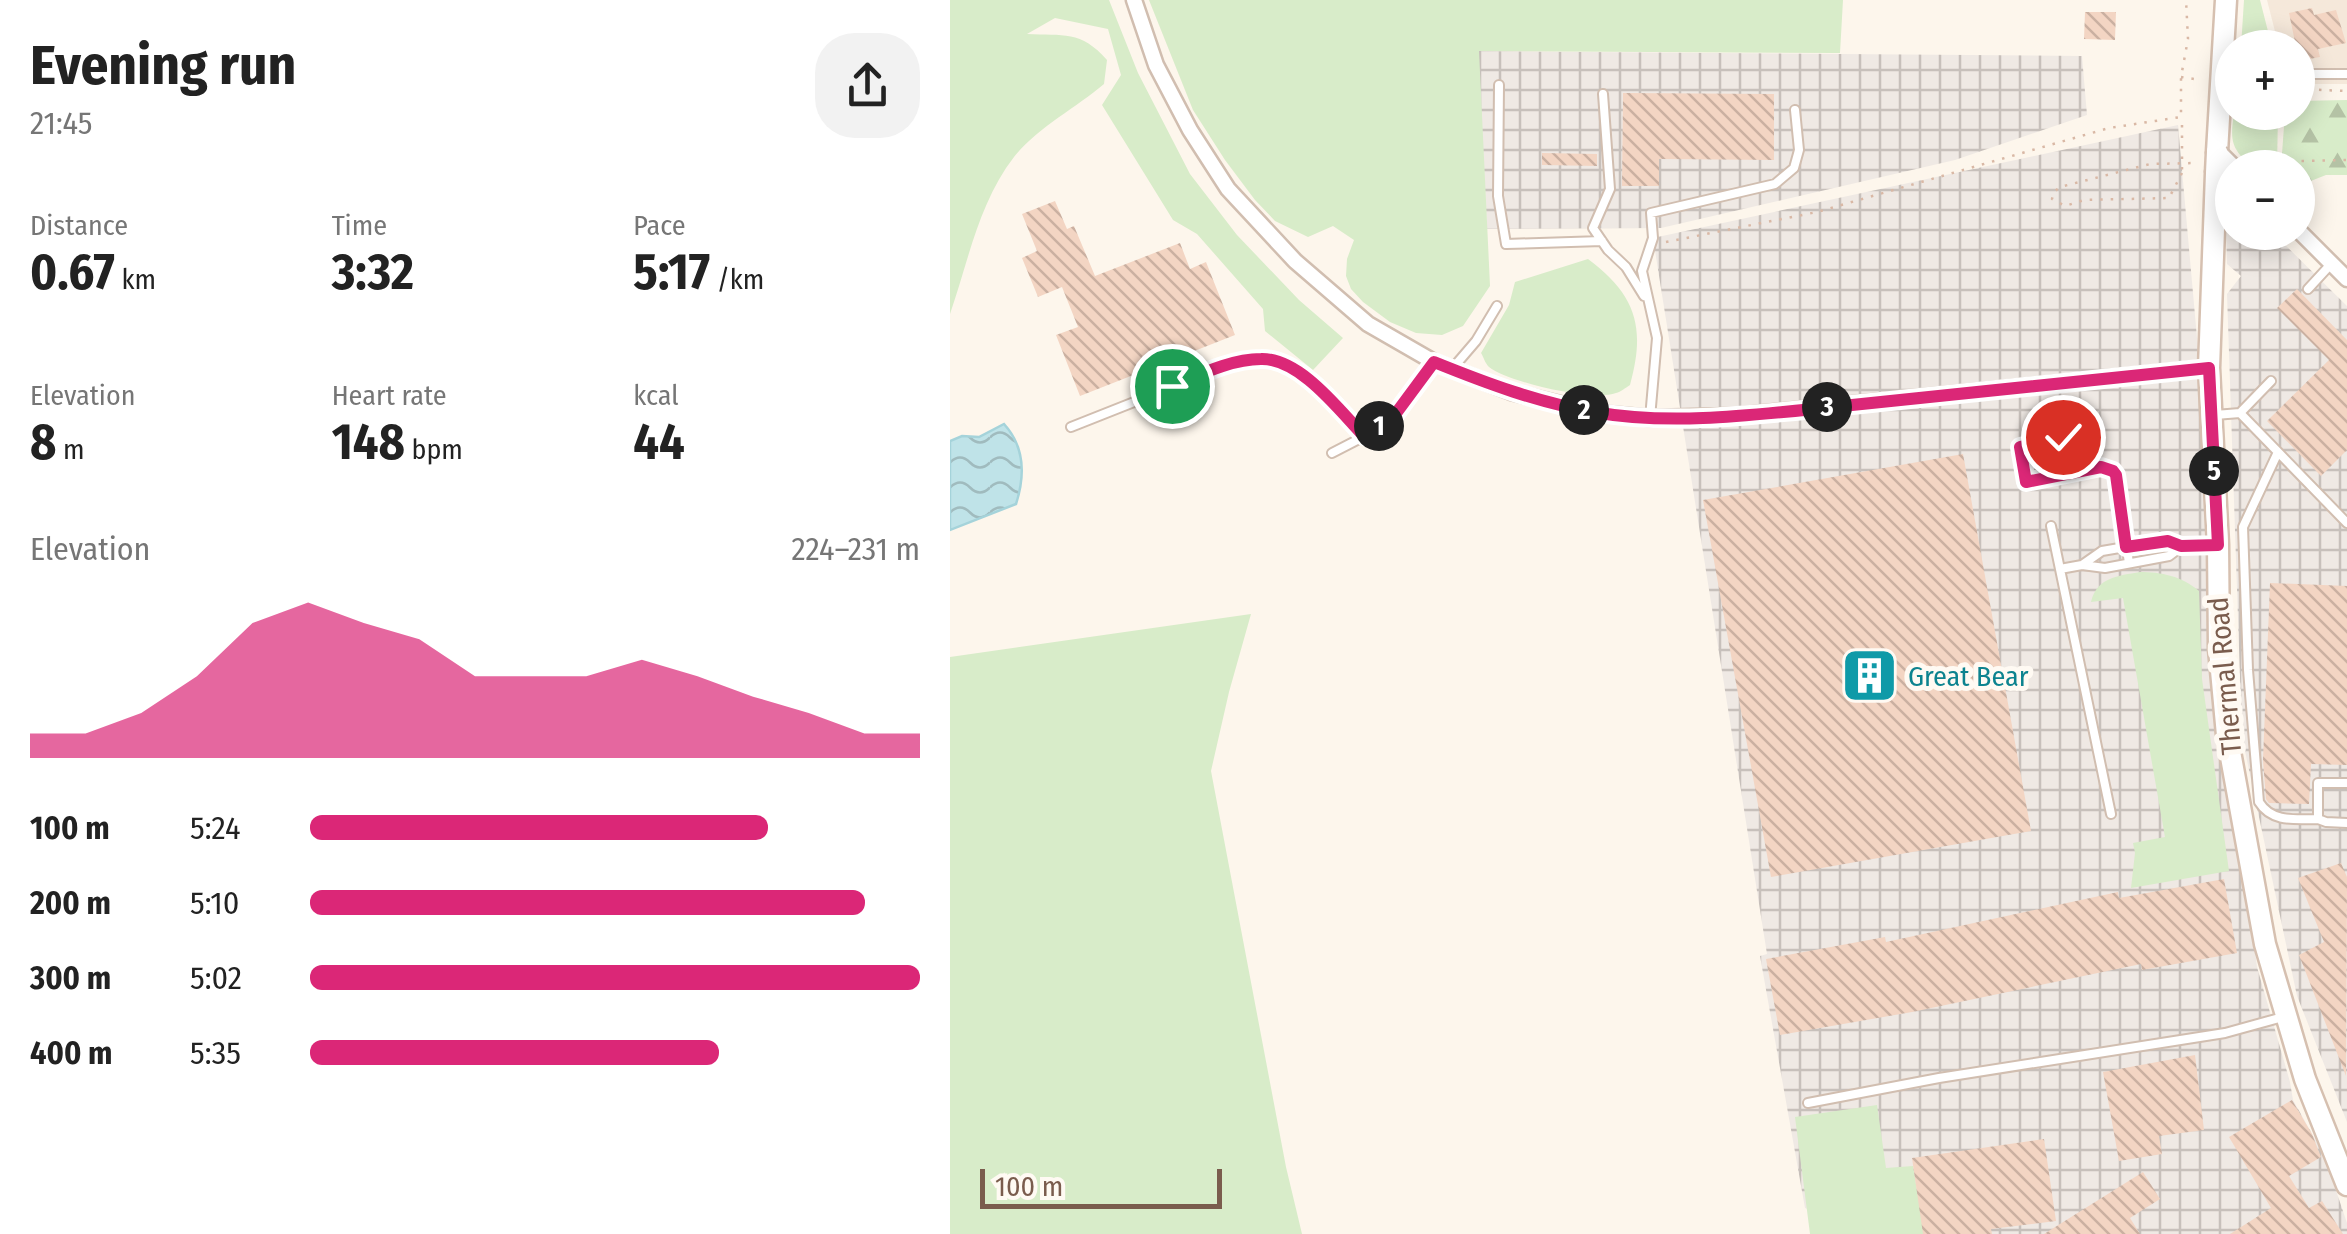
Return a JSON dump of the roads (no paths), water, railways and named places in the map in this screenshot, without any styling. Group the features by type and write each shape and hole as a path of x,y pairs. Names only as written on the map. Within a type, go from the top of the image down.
{"street":[{"path":"1134,0 1156,65 1190,130 1228,190 1295,261 1368,324 1434,362 1511,392 1597,413 1650,418 1736,416 2209,368"},
{"name":"Thermal Road","path":"2220,150 2226,0"},
{"path":"2315,247 2347,279"},
{"name":"Thermal Road","path":"2216,250 2209,368 2219,649 2227,735 2265,944 2305,1080 2347,1185"}],"lane":[{"path":"2315,74 2347,74"},
{"path":"1499,86 1498,196 1506,244 1602,241"},
{"path":"1603,94 1610,189 1593,228 1649,304"},
{"path":"1650,418 1657,338 1642,271 1653,238 1651,212 1775,184 1794,168 1798,150 1795,110"},
{"path":"2308,289 2332,264"},
{"path":"1452,369 1476,341 1497,306"},
{"path":"1071,426 1220,368 1264,358 1298,371 1364,436"},
{"path":"1332,452 1394,416 1434,362"},
{"path":"2211,416 2240,413 2272,382"},
{"path":"2240,413 2347,523"},
{"path":"2063,437 2020,447 2026,482 2101,467 2113,471 2130,563"},
{"path":"2278,452 2243,526 2248,670 2259,802 2268,813 2284,820 2347,823"},
{"path":"2051,526 2111,814"},
{"path":"2082,565 2102,552 2126,547 2168,541 2181,546 2218,545"},
{"path":"2060,569 2082,565 2105,568 2168,556 2181,546"},
{"path":"2318,819 2318,782 2347,783"},
{"path":"1808,1104 1939,1078 2225,1033 2287,1016"}],"water":[{"path":"1004,424 1016,442 1021,462 1016,504 950,530 950,441 962,436 979,437"}],"place":[{"name":"Great Bear","path":"1869,676"}]}
